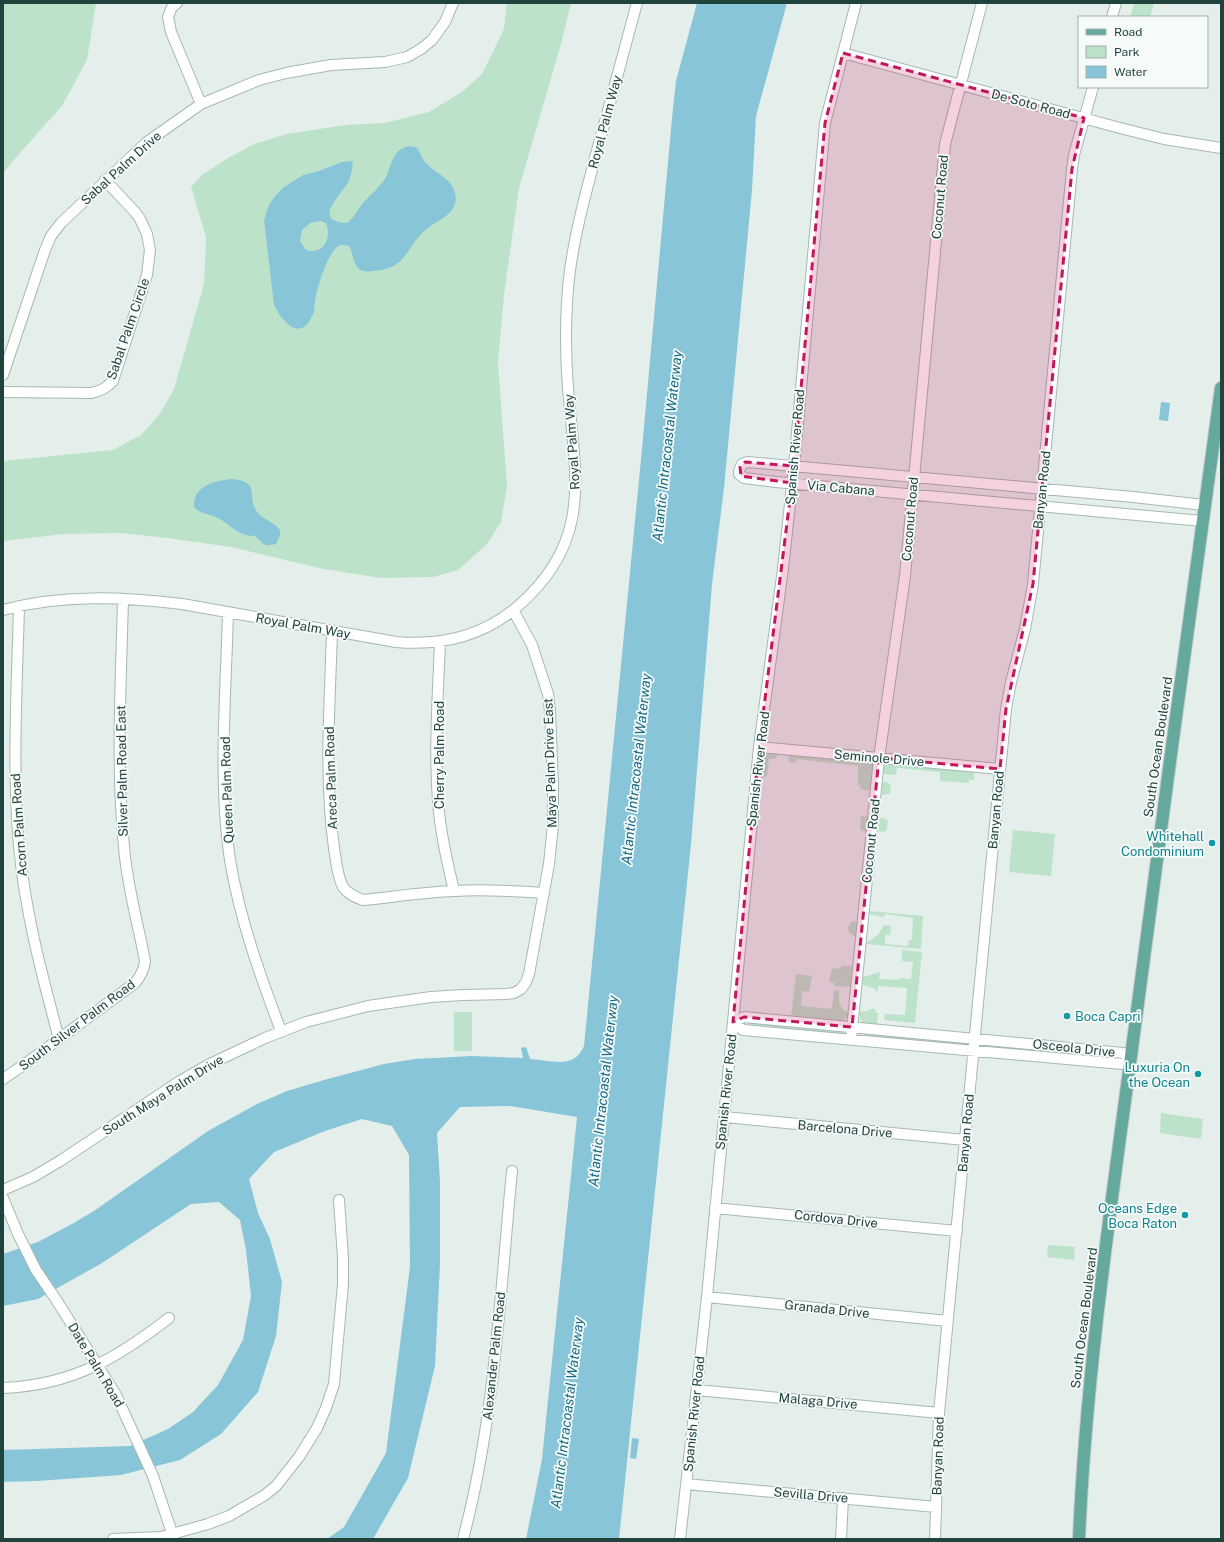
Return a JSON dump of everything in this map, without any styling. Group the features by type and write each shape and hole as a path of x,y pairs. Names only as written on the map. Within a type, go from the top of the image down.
{"main road":[{"name":"South Ocean Boulevard","path":"1079,1539 1083,1457 1095,1336 1204,505 1221,388"}],"street":[{"path":"177,3 172,7 168,17 171,32 201,104"},
{"name":"Sabal Palm Drive","path":"3,375 51,236 61,223 105,180 148,142 201,104 252,83 286,73 331,65 385,62 407,57 421,49 432,40 445,22 452,3"},
{"name":"Royal Palm Way","path":"3,610 19,606 79,599 123,598 182,604 413,644 440,642 487,628 513,610 534,592 550,572 565,543 574,510 576,477 566,365 567,310 570,271 581,209 637,3"},
{"name":"Spanish River Road","path":"680,1539 707,1297 714,1208 759,747 782,576 794,466 825,123 856,3"},
{"name":"Coconut Road","path":"851,1039 879,758 904,576 945,144 982,3"},
{"path":"1112,16 1116,3"},
{"name":"De Soto Road","path":"842,53 1156,137 1221,148"},
{"name":"Banyan Road","path":"935,1539 939,1413 1006,709 1011,682 1029,611 1033,584 1072,169 1093,88"},
{"name":"Sabal Palm Circle","path":"3,392 91,393 107,387 112,381 147,275 150,250 147,234 140,219 105,180"},
{"name":"Via Cabana","path":"1202,521 744,478 741,476 739,471 742,464 748,462 1204,505"},
{"name":"Silver Palm Road East","path":"123,598 120,762 121,814 129,884 145,961 144,966"},
{"name":"Acorn Palm Road","path":"19,606 16,771 19,846 29,920 37,957 59,1039"},
{"name":"Maya Palm Drive East","path":"513,610 532,644 548,694 553,784 553,825 549,864 529,974 526,982 518,990"},
{"name":"Queen Palm Road","path":"228,612 224,772 227,836 235,886 244,923 253,954 281,1031"},
{"name":"Areca Palm Road","path":"332,631 328,769 329,798 336,856 343,886 351,895 363,900 454,890 505,890 544,893"},
{"name":"Cherry Palm Road","path":"440,642 437,771 438,800 444,848 454,890"},
{"name":"Seminole Drive","path":"759,747 1000,769"},
{"name":"South Silver Palm Road","path":"3,1079 135,983 140,977 144,966"},
{"name":"South Maya Palm Drive","path":"3,1190 33,1177 60,1161 180,1081 236,1051 281,1031 337,1013 400,1000 463,995 506,994 518,990"},
{"name":"Osceola Drive","path":"744,1017 852,1027 1123,1053 1131,1060 1122,1064 742,1030 733,1022 744,1017"},
{"name":"Barcelona Drive","path":"724,1117 965,1140"},
{"name":"Alexander Palm Road","path":"463,1539 479,1465 492,1386 512,1171"},
{"name":"Date Palm Road","path":"3,1198 18,1234 36,1270 116,1395 153,1476 174,1536"},
{"path":"112,1539 174,1536 229,1516 265,1495 276,1486 299,1457 326,1408 334,1384 343,1284 343,1258 339,1200"},
{"name":"Cordova Drive","path":"714,1208 957,1231"},
{"name":"Granada Drive","path":"707,1297 948,1321"},
{"path":"3,1388 30,1386 55,1381 98,1366 138,1342 169,1318"},
{"name":"Malaga Drive","path":"697,1390 939,1413"},
{"name":"Sevilla Drive","path":"686,1484 936,1507"},
{"path":"842,1539 843,1498"}],"highlighted area":[{"path":"843,53 1084,118 1072,169 1033,584 1006,709 1000,769 879,758 852,1027 744,1017 733,1022 759,747 792,483 741,476 740,467 745,462 794,466 825,123"}],"green space":[{"path":"3,3 96,3 87,60 62,106 3,173"},
{"path":"507,3 571,3 561,44 519,188 504,295 498,363 507,487 501,522 487,544 458,570 433,577 381,578 324,569 231,547 120,533 64,534 3,541 3,461 113,450 141,435 159,415 174,389 204,284 206,237 191,187 202,175 228,158 254,144 287,134 345,125 385,123 429,112 463,91 482,74 504,29"},
{"path":"1134,3 1154,3 1150,16 1130,16"},
{"path":"769,753 777,754 778,756 774,759 769,759 767,775 764,778 760,774 762,757"},
{"path":"788,754 870,761 874,764 871,791 860,789 860,785 858,785 858,766 796,759 796,763 789,762"},
{"path":"887,763 974,771 974,780 969,779 969,783 940,781 940,772 897,768 896,775 883,774 884,766"},
{"path":"886,781 891,785 890,794 882,795 882,784"},
{"path":"861,816 869,816 868,832 860,829"},
{"path":"879,818 885,818 888,821 887,829 884,832 878,831"},
{"path":"1013,830 1055,834 1051,876 1009,872"},
{"path":"869,911 923,916 921,949 866,944 878,935 884,925 891,926 890,935 885,935 885,944 908,946 909,940 912,940 913,918 885,914 884,917 869,914"},
{"path":"860,921 857,936 854,936 849,933 848,927 851,922"},
{"path":"902,950 922,952 915,1023 884,1020 885,1014 905,1015 907,988 878,986 878,992 873,988 863,985 863,977 880,972 879,979 911,979 913,962 902,961"},
{"path":"841,966 854,966 851,987 834,986 834,983 829,982 832,968 841,969"},
{"path":"796,974 812,976 809,992 802,991 801,1006 832,1009 834,990 839,990 841,1007 849,1013 848,1017 841,1022 791,1018"},
{"path":"875,1009 876,1013 878,1013 877,1025 864,1024 860,1018 859,1012"},
{"path":"454,1012 472,1012 472,1051 454,1051"},
{"path":"749,1022 843,1032 841,1034 749,1025"},
{"path":"865,1033 964,1044 961,1045 865,1036"},
{"path":"984,1045 1120,1058 1119,1060 985,1047"},
{"path":"1161,1113 1203,1119 1201,1139 1160,1133"},
{"path":"1048,1245 1075,1247 1074,1260 1047,1257"}],"water":[{"name":"Atlantic Intracoastal Waterway","path":"697,3 787,3 756,116 752,190 724,488 712,584 691,844 619,1539 526,1539 542,1459 577,1117 510,1106 460,1107 437,1133 440,1182 440,1264 435,1366 408,1478 373,1539 327,1539 344,1527 386,1453 410,1267 409,1155 392,1126 362,1119 325,1131 274,1152 249,1179 258,1213 270,1239 282,1282 276,1336 258,1392 221,1434 180,1460 121,1475 3,1482 3,1450 130,1446 168,1429 193,1412 218,1385 243,1340 251,1296 246,1250 240,1220 219,1202 191,1204 102,1263 38,1299 3,1306 3,1254 38,1242 72,1224 94,1211 208,1131 257,1104 287,1091 384,1064 415,1059 472,1056 523,1058 521,1048 526,1047 530,1059 561,1062 574,1058 580,1053 584,1046 676,81"},
{"path":"409,146 416,147 426,163 448,180 455,193 456,200 452,210 420,235 400,261 393,266 384,269 368,272 361,270 355,263 349,246 341,245 337,247 333,251 320,280 313,314 307,324 302,328 297,329 292,327 286,323 274,305 264,220 269,205 284,187 303,175 319,171 342,162 353,161 349,180 336,199 330,212 331,217 336,221 347,223 386,177 393,158 399,150","holes":["321,221 326,223 328,234 325,244 318,250 306,250 300,241 302,230 310,223"]},
{"path":"1161,402 1170,403 1168,421 1159,420"},
{"path":"231,479 241,480 250,486 254,507 258,513 280,530 280,535 276,544 266,545 255,536 242,534 219,519 201,512 194,507 197,494 201,489 218,481"},
{"path":"632,1438 639,1439 636,1459 630,1458"}],"place":[{"name":"Whitehall Condominium","path":"1212,843"},
{"name":"Boca Capri","path":"1067,1016"},
{"name":"Luxuria On the Ocean","path":"1198,1074"},
{"name":"Oceans Edge Boca Raton","path":"1185,1215"}]}
